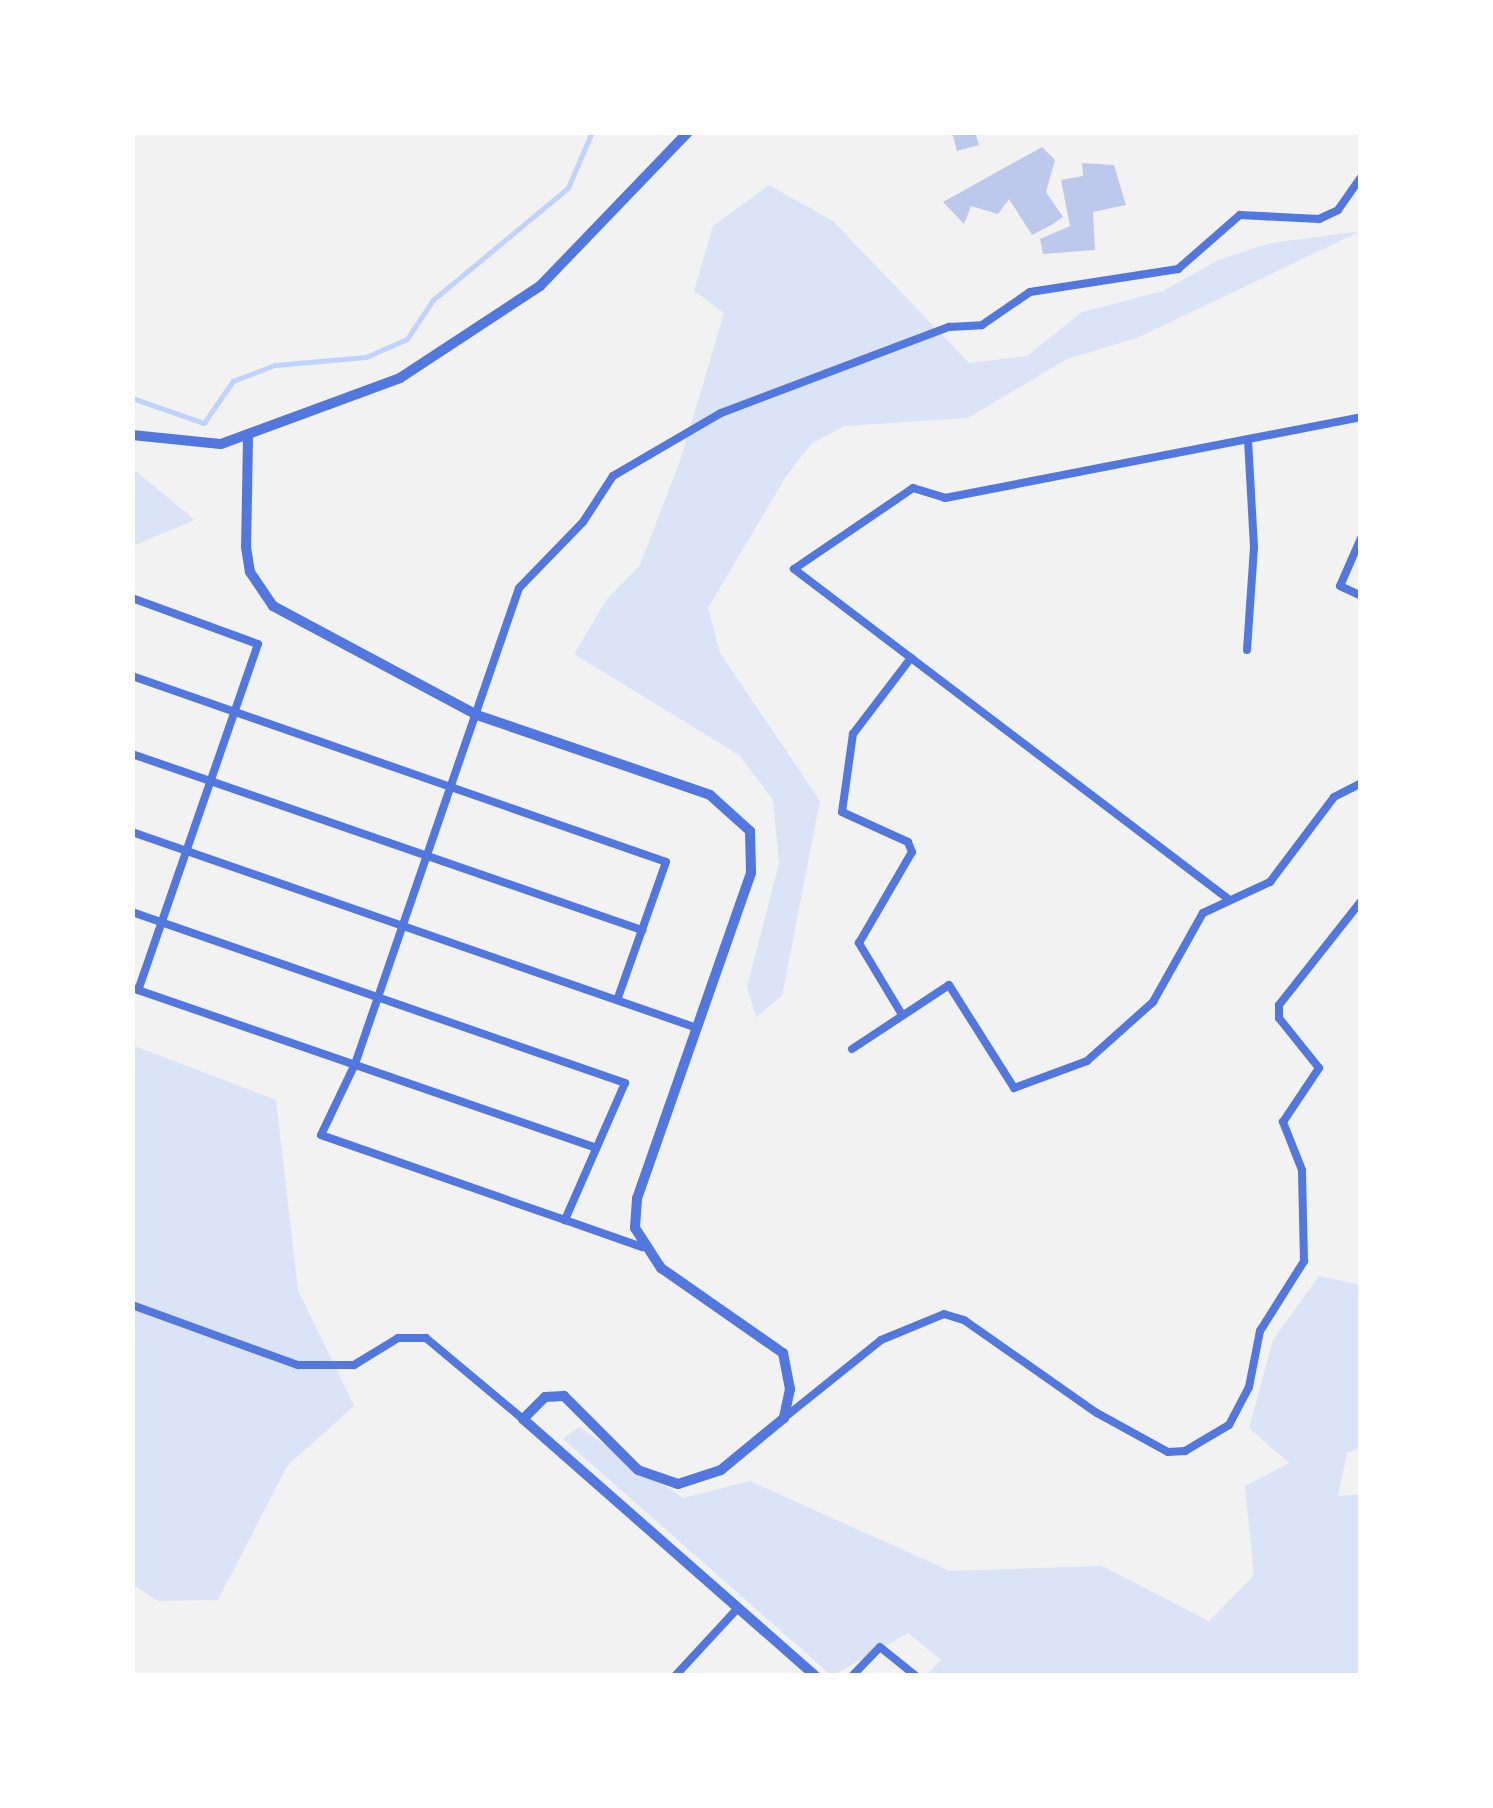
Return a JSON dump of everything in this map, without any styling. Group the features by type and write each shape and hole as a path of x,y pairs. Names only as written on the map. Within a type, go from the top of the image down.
{"street":[{"path":"132,435 198,445 248,437 356,400 485,326 586,245 688,132"},
{"path":"784,1418 790,1376 776,1343 661,1268 642,1247 321,1135 356,1064 519,588 583,522 613,476 767,393 949,327 982,326 1030,292 1178,268 1240,214 1324,217 1361,177"},
{"path":"1227,898 794,568 913,488 945,498 1361,417"},
{"path":"248,437 246,547 259,589 294,620 477,715 710,795 739,814 755,853 637,1199 642,1247"},
{"path":"1246,650 1254,547 1248,439"},
{"path":"1361,538 1340,586 1361,596"},
{"path":"132,598 258,644 135,990 596,1148"},
{"path":"901,1012 859,943 912,852 908,842 842,812 853,734 911,658"},
{"path":"132,676 666,862 617,1000"},
{"path":"132,754 642,930"},
{"path":"853,1049 901,1012 949,985 1014,1088 1087,1061 1123,1032 1170,980 1203,913 1270,882 1334,797 1361,783"},
{"path":"132,832 697,1028"},
{"path":"524,1419 545,1396 564,1396 638,1470 678,1484 721,1470 892,1333 944,1314 964,1320 1096,1413 1168,1452 1185,1451 1229,1425 1249,1387 1260,1331 1304,1261 1302,1171 1283,1122 1318,1067 1279,1018 1280,1005 1361,901"},
{"path":"132,912 625,1084 565,1220"},
{"path":"132,1304 298,1365 354,1365 398,1338 426,1338 816,1676"},
{"path":"675,1676 739,1607"},
{"path":"852,1676 880,1648 916,1676"}],"shaded area":[{"path":"769,185 833,221 969,363 1027,356 1082,312 1163,291 1218,260 1271,243 1361,231 1137,338 1067,359 968,418 845,426 812,443 787,475 708,608 720,653 820,801 782,996 756,1017 747,987 779,863 773,800 739,755 574,654 607,599 640,565 681,458 724,313 694,291 713,226"},
{"path":"132,468 195,520 132,546"},
{"path":"132,1045 276,1100 298,1290 354,1406 287,1466 218,1600 158,1601 132,1584"},
{"path":"1319,1276 1361,1285 1361,1448 1347,1453 1338,1496 1361,1494 1361,1676 926,1676 941,1660 908,1633 832,1676 563,1439 579,1427 683,1498 750,1481 950,1571 1102,1566 1209,1621 1254,1575 1245,1486 1289,1463 1249,1428 1273,1340"}],"building":[{"path":"952,132 975,132 979,145 957,151"},
{"path":"1042,147 1055,160 1046,192 1063,217 1053,224 1032,235 1009,199 998,214 971,206 964,224 943,202"},
{"path":"1082,163 1114,165 1126,205 1093,212 1095,250 1043,254 1040,239 1070,226 1061,180 1083,176"}],"waterway":[{"path":"132,398 204,423 233,381 275,365 366,357 407,339 433,300 568,188 592,132"}]}
